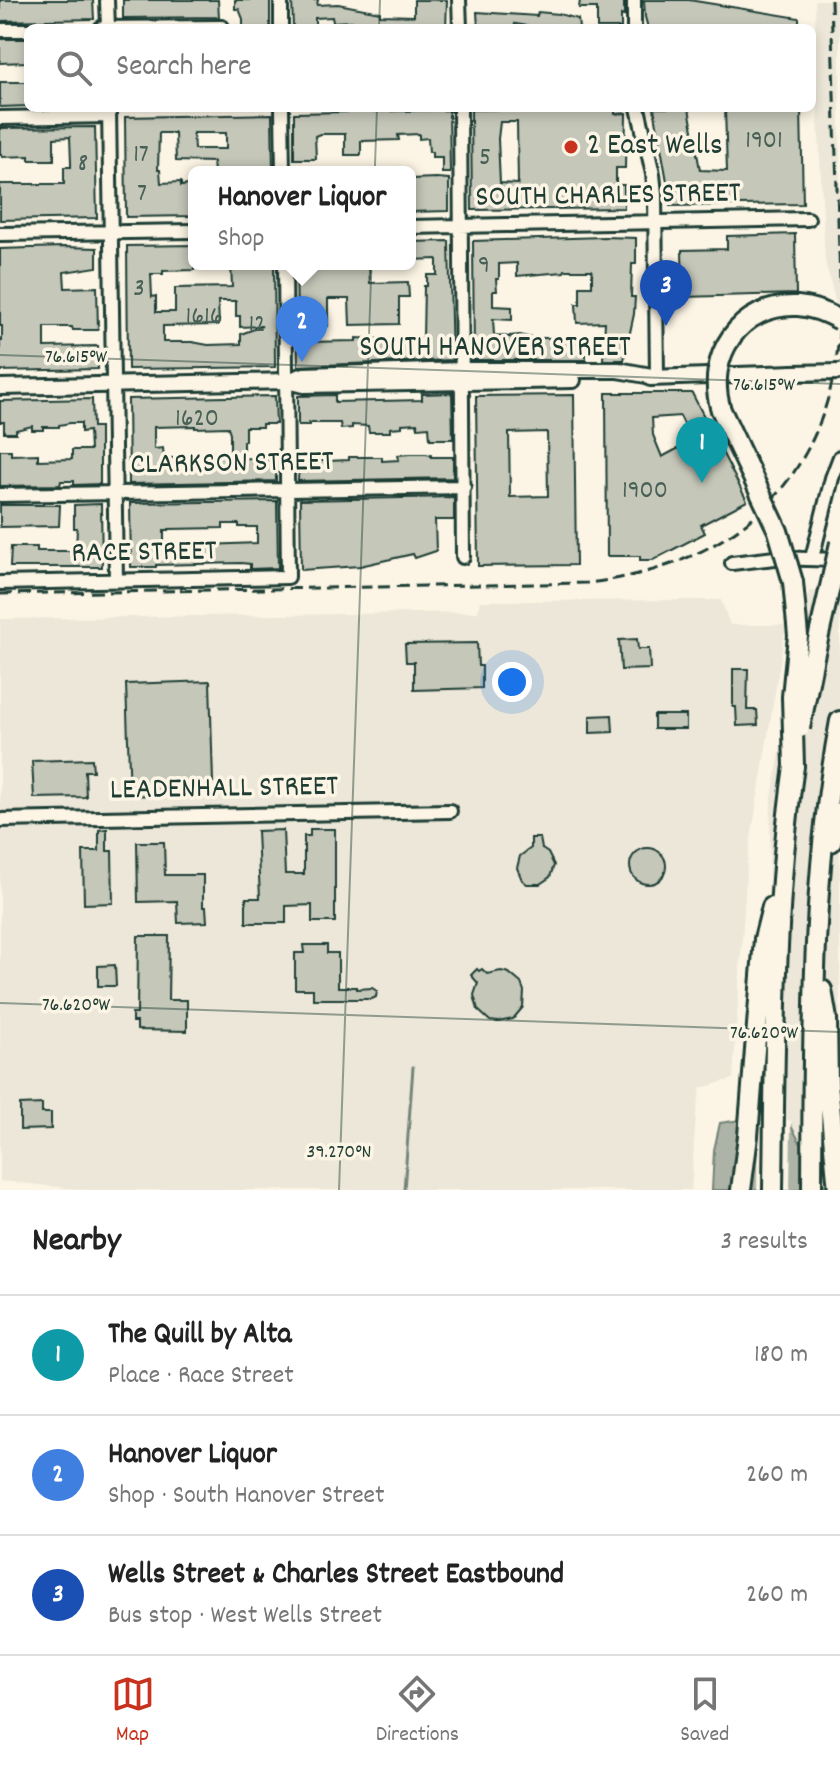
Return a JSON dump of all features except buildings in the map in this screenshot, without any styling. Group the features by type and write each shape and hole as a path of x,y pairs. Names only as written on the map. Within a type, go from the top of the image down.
{"highway":[{"path":"794,766 792,697 798,627 793,582 778,531 721,410 716,392 717,373 720,358 730,338 743,324 759,314 800,306 840,320"},
{"path":"773,1190 776,983 782,866 794,766 809,681 840,543"},
{"path":"812,1190 815,951 827,808 840,721"},
{"path":"820,879 840,812"},
{"path":"741,1190 764,939 782,866"},
{"path":"815,951 827,1019 828,1082 838,1190"}],"main road":[{"name":"SOUTH HANOVER STREET","path":"0,387 287,381 304,385 462,376 657,377 840,372"}],"street":[{"path":"107,0 108,24"},
{"path":"281,0 281,24"},
{"path":"459,0 460,24"},
{"path":"634,0 634,24"},
{"path":"0,30 24,30"},
{"path":"0,118 109,112 116,581"},
{"path":"282,112 283,166"},
{"path":"460,112 463,557"},
{"path":"639,112 653,174 657,377"},
{"name":"SOUTH CHARLES STREET","path":"416,227 808,219"},
{"path":"0,234 188,231"},
{"path":"285,270 287,490"},
{"path":"812,558 840,457"},
{"name":"CLARKSON STREET","path":"0,495 464,487"},
{"name":"RACE STREET","path":"0,583 288,577 287,490"},
{"path":"732,563 775,558 840,560"},
{"name":"LEADENHALL STREET","path":"0,820 450,811"}],"shaded area":[{"path":"815,0 840,0 840,305 836,304 825,261"},
{"path":"809,591 840,591 840,1190 823,1185 762,1117 771,802"},
{"path":"721,600 730,625 786,625 747,863 733,1079 701,1088 696,1114 691,1190 87,1190 0,1181 0,619 478,612 480,601"},
{"path":"762,1117 790,1124 823,1184 840,1190 712,1190 714,1150 720,1123"}],"pier":[{"path":"758,1114 791,1121 790,1190 757,1190"}],"waterway":[{"path":"404,1190 413,1067"}],"railway":[{"path":"831,0 840,282"},
{"path":"0,594 587,583 642,573 691,556 733,532 769,502 798,465 820,422 834,373 840,317"}],"place":[{"name":"2 East Wells","path":"571,147"},
{"name":"Wells Street & Charles Street Eastbound","path":"666,326"},
{"name":"Hanover Liquor","path":"302,362"},
{"name":"The Quill by Alta","path":"702,483"}]}
